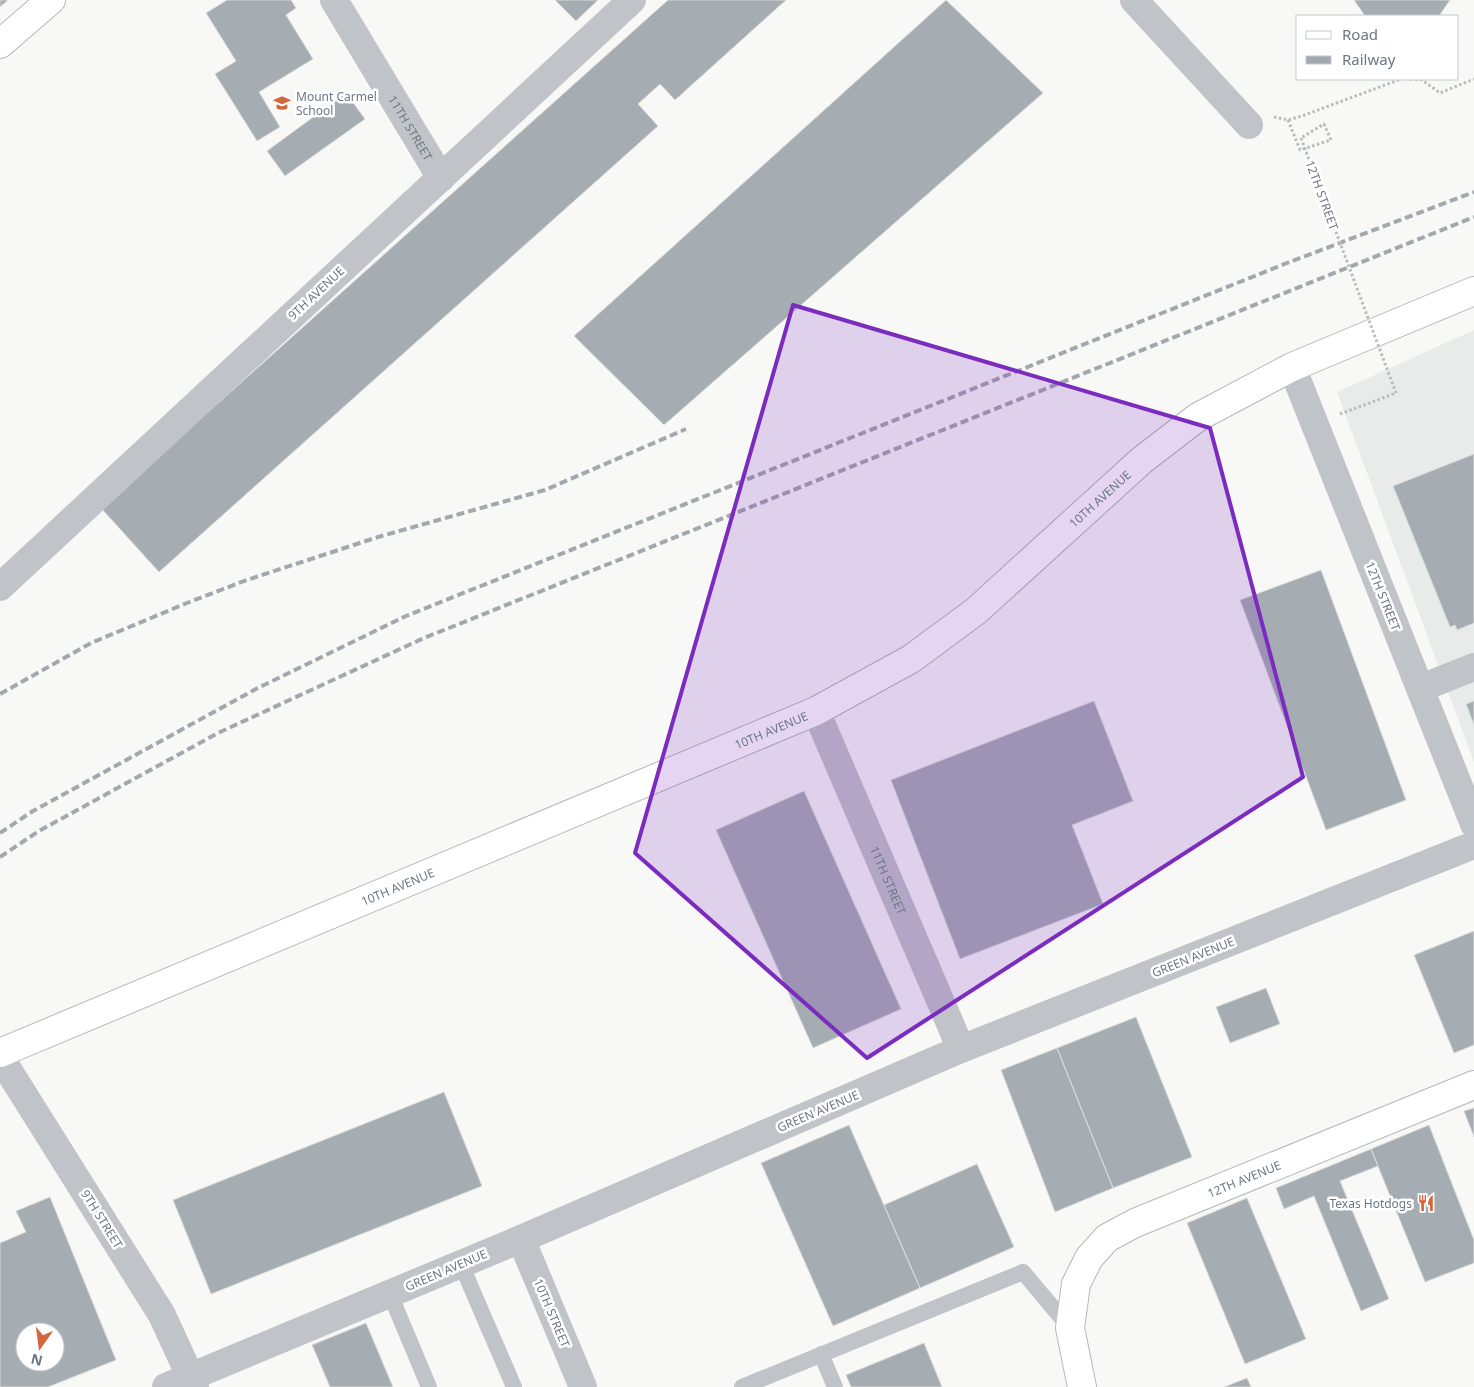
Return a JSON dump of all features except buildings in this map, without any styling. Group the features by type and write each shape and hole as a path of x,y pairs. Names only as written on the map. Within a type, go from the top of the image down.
{"main road":[{"path":"0,44 50,0"},
{"name":"10TH AVENUE","path":"0,1055 816,711 911,659 976,611 1142,460 1198,416 1292,367 1474,291"},
{"name":"12TH AVENUE","path":"1070,1328 1076,1284 1089,1258 1107,1238 1134,1223 1474,1085"},
{"path":"1070,1328 1082,1387"}],"street":[{"name":"11TH STREET","path":"334,0 441,178"},
{"name":"9TH AVENUE","path":"0,587 632,0"},
{"path":"1134,0 1257,120"},
{"name":"12TH STREET","path":"1292,367 1474,824"},
{"path":"1421,688 1474,667"},
{"name":"11TH STREET","path":"816,711 961,1049"},
{"name":"GREEN AVENUE","path":"184,1384 961,1049 1474,845"},
{"name":"9TH STREET","path":"0,1055 162,1314 184,1384"},
{"name":"10TH STREET","path":"521,1239 583,1387"}],"lane":[{"path":"461,1264 514,1387"},
{"path":"742,1387 1023,1272 1070,1328"},
{"path":"390,1294 429,1387"},
{"path":"821,1354 834,1387"}],"path":[{"path":"1422,80 1440,93 1474,79"},
{"path":"1257,120 1288,120 1398,80"},
{"name":"12TH STREET","path":"1288,120 1300,150 1331,140 1324,124 1301,138 1396,393 1360,406"}],"highlighted area":[{"path":"793,305 1210,428 1303,777 867,1058 635,853"}],"shaded area":[{"path":"1474,330 1474,762 1337,392"}],"railway":[{"path":"0,833 33,811 256,689 406,616 1287,263 1474,192"},
{"path":"0,857 39,831 218,733 424,638 1474,217"},
{"path":"0,694 91,643 187,603 244,581 378,537 545,490 686,429"}],"place":[{"name":"Mount Carmel School","path":"282,103"},
{"name":"Texas Hotdogs","path":"1426,1203"}]}
